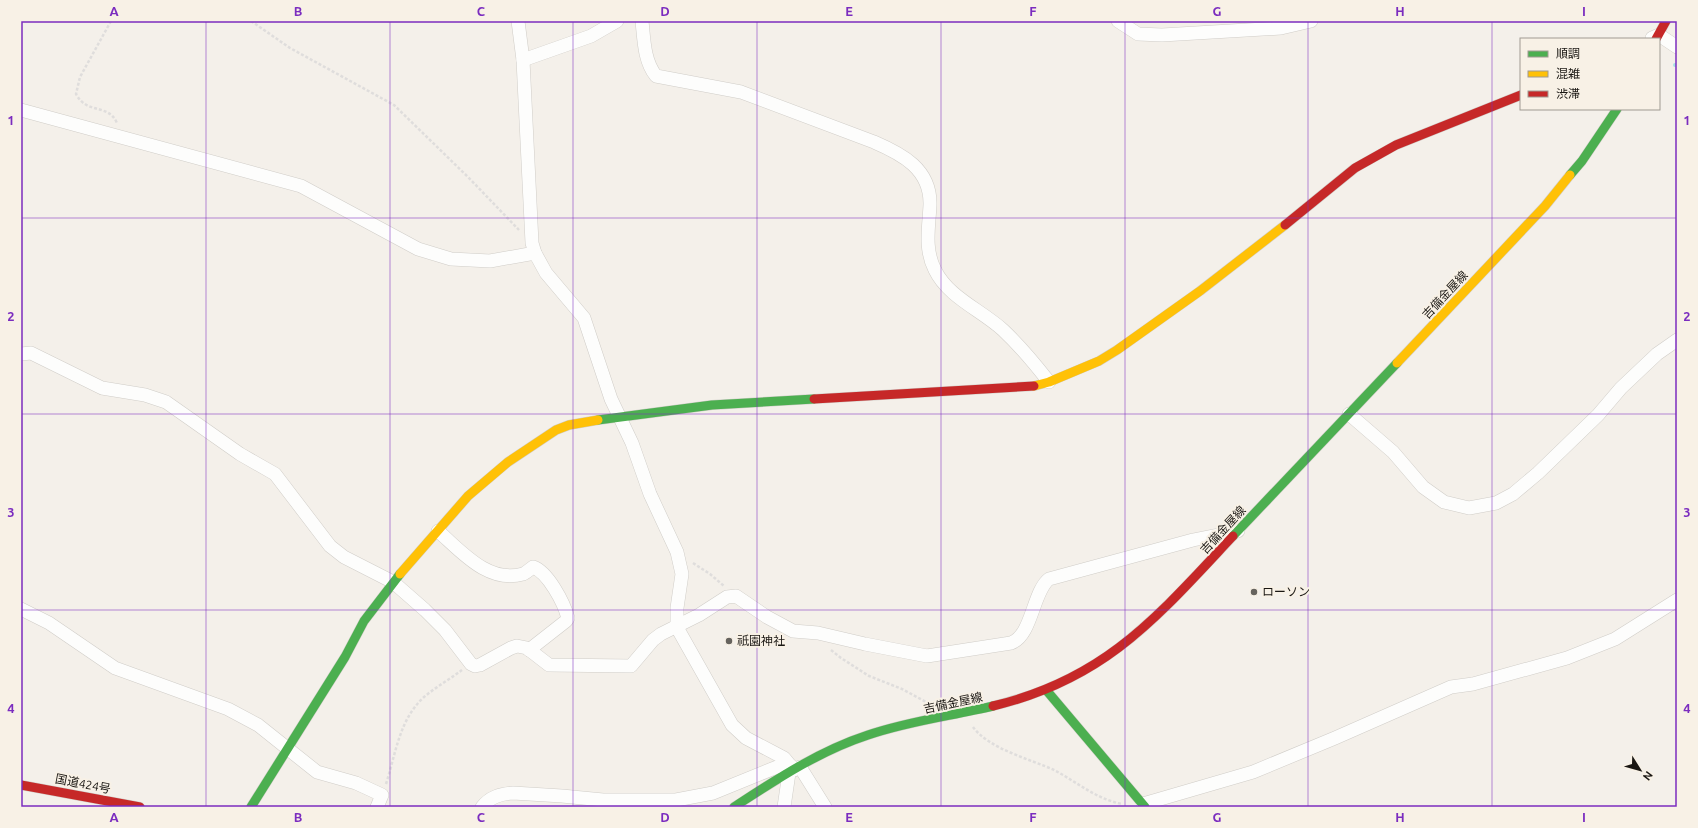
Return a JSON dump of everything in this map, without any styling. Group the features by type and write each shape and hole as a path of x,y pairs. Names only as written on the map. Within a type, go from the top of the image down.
{"main road":[{"path":"251,807 345,657 364,621 393,582 468,496 508,462 536,443 569,425 618,416 712,405 1001,389 1036,386 1048,382 1084,368 1117,350 1200,292 1297,216 1355,168 1396,145 1520,95"},
{"name":"吉備金屋線","path":"734,807 793,769 838,746 867,735 1011,702 1047,691 1096,666 1131,641 1163,611 1553,196 1582,161 1616,110"},
{"path":"1047,691 1144,806"},
{"name":"国道424号","path":"21,785 140,807"}],"street":[{"path":"518,21 523,60 533,248 546,272 584,318 618,416 632,443 650,494 677,552 682,574 677,608 677,626 732,725 746,738 784,758 825,807"},
{"path":"523,60 591,36 617,21"},
{"path":"642,21 647,58 649,65 656,76 741,92 880,144 892,149 913,163 921,171 929,193 930,204 927,236 930,255 935,271 943,283 951,290 1003,330 1037,366 1048,382"},
{"path":"1118,21 1138,34 1162,35 1281,28 1311,21"},
{"path":"1659,30 1677,47"},
{"path":"21,110 115,137 301,186 418,250 451,259 490,261 533,248"},
{"path":"1349,414 1393,452 1423,487 1444,502 1469,508 1496,503 1513,494 1538,473 1598,415 1621,388 1657,354 1677,340"},
{"path":"21,354 31,353 102,388 145,395 166,402 240,454 275,474 330,546 344,557 393,582 445,630 471,664 475,666 480,665 517,646 522,646 544,662 555,666 631,666 660,634 732,596 736,596 767,618 793,631 818,633 864,644 927,656 1015,642 1019,639 1032,615 1043,585 1048,579 1193,540 1238,531"},
{"path":"438,531 486,570 515,575 524,573 533,567 542,573 554,588 568,618 529,650"},
{"path":"1144,806 1252,772 1451,687 1478,682 1567,658 1615,639 1677,600"},
{"path":"21,610 49,623 115,668 228,709 258,725 317,772 356,783 380,801"},
{"path":"482,807 491,798 505,793 603,800 676,800 696,797 731,787 782,766 793,769"},
{"path":"784,807 793,769"}],"path":[{"path":"111,21 80,77 76,88 76,94 78,99 87,106 105,111 114,118 117,124 115,137"},
{"path":"251,21 290,48 394,105 468,178 533,248"},
{"path":"677,552 717,579 732,596"},
{"path":"830,649 869,676 902,689 933,706"},
{"path":"380,801 400,732 408,716 424,698 471,664"},
{"path":"964,713 975,730 994,744 1054,770 1103,798 1122,804 1144,806"}],"traffic: fast":[{"path":"1570,175 1582,161 1616,110"},
{"path":"1233,536 1397,363"},
{"path":"598,420 712,405 814,399"},
{"path":"251,807 345,657 364,621 400,574"},
{"path":"1047,691 1145,807"},
{"path":"734,807 799,766 832,749 883,730 914,722 993,706"}],"traffic: slow":[{"path":"1397,363 1545,206 1570,175"},
{"path":"1034,386 1049,382 1099,361 1117,350 1200,291 1285,225"},
{"path":"400,574 468,496 508,462 556,430 569,425 598,420"}],"traffic: jam":[{"path":"1657,38 1666,21"},
{"path":"1285,225 1355,168 1396,145 1520,95"},
{"path":"814,399 1034,386"},
{"path":"993,706 1033,694 1067,679 1099,662 1127,641 1153,618 1233,536"},
{"path":"21,785 140,807"}],"place":[{"name":"ローソン","path":"1254,592"},
{"name":"祇園神社","path":"729,641"}]}
